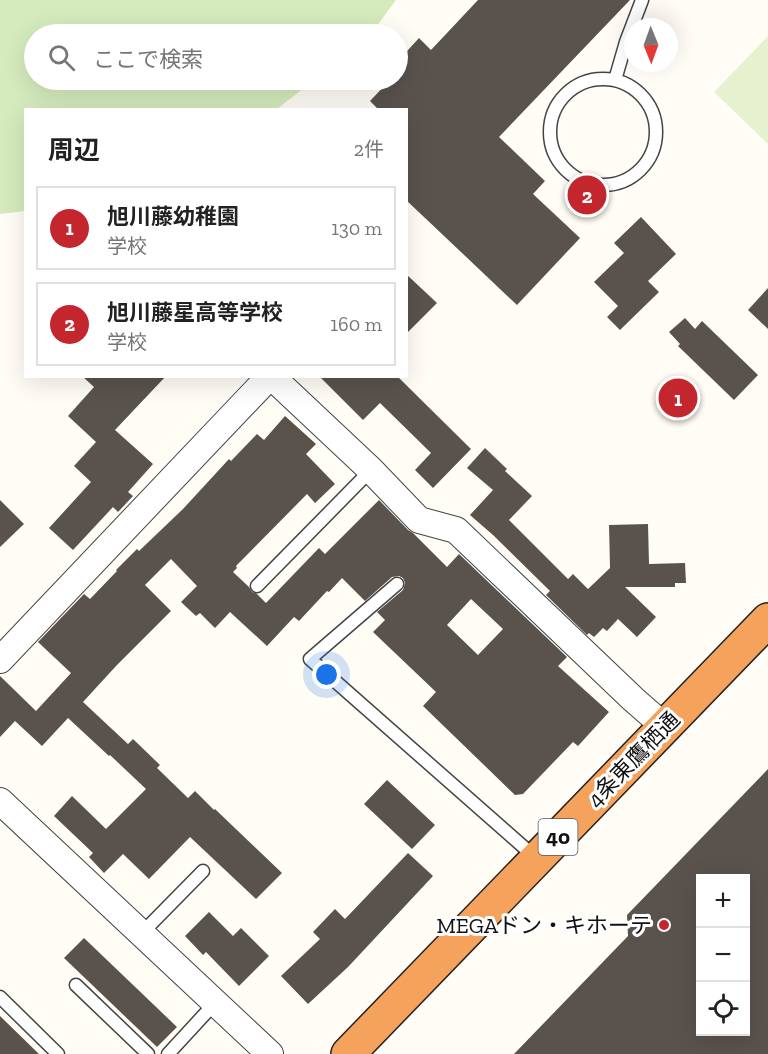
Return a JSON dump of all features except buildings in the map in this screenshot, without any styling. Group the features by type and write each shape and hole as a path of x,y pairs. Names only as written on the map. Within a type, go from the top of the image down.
{"highway":[{"name":"4条東鷹栖通","path":"348,1054 768,620"}],"street":[{"path":"0,660 269,378"},
{"path":"273,378 419,520 456,530 633,699 665,726"},
{"path":"0,801 270,1054"}],"lane":[{"path":"615,80 642,0"},
{"path":"615,80 628,85 648,104 654,116 656,130 654,144 649,157 630,177 618,182 590,183 577,178 557,158 550,132 552,118 565,95 576,87 588,81 615,80"},
{"path":"257,586 370,470"},
{"path":"396,584 310,660 537,859"},
{"path":"141,934 202,871"},
{"path":"76,985 148,1054"},
{"path":"0,998 58,1054"},
{"path":"168,1054 215,1003"}],"green space":[{"path":"0,0 396,0 378,24 24,24 24,90 301,90 278,108 24,108 24,211 0,214"},
{"path":"768,36 768,144 714,92"}],"place":[{"name":"旭川藤星高等学校","path":"587,195"},
{"name":"旭川藤幼稚園","path":"678,398"},
{"name":"MEGAドン・キホーテ","path":"664,925"}]}
